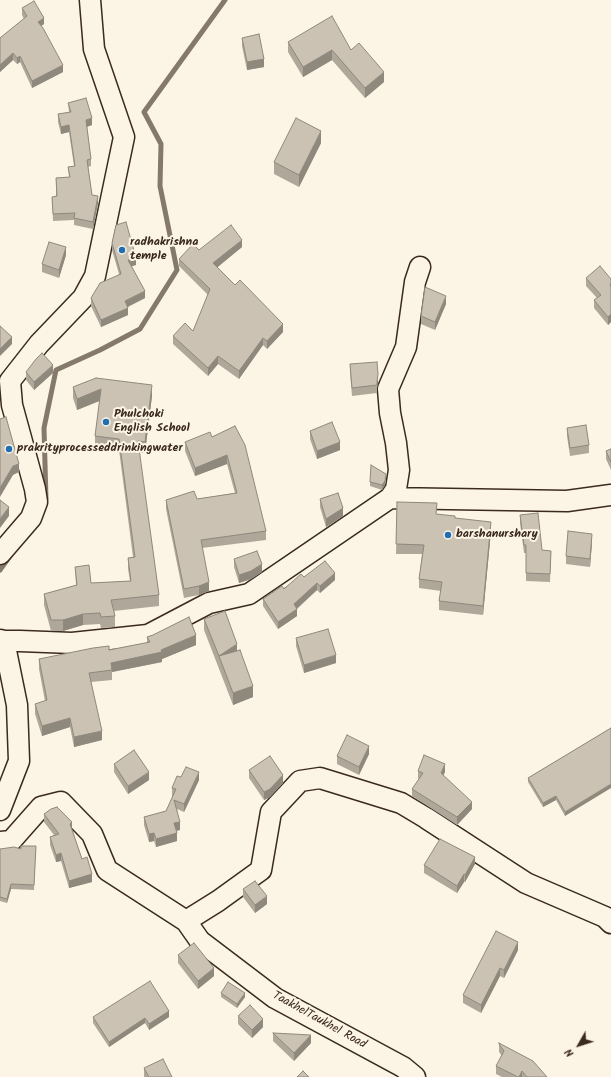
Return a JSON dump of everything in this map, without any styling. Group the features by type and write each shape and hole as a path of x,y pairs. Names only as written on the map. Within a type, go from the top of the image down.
{"street":[{"path":"0,554 31,518 37,502 35,489 12,405 10,381 39,344 83,298 95,276 124,137 94,49 90,0"},
{"path":"0,810 19,761 17,705 2,641 72,643 148,635 209,603 248,594 390,498 396,489 399,470 396,443 390,414 388,389 406,347 415,282 420,267"},
{"path":"390,498 567,501 611,495"},
{"path":"186,921 218,901 261,870 271,812 300,781 320,778 401,803 526,883 606,916 611,923"},
{"name":"TaakhelTaukhel Road","path":"0,842 11,841 41,807 61,802 92,834 107,870 186,921 200,941 275,998 403,1067 415,1077"}],"building":[{"path":"34,1 44,18 38,22 43,28 63,65 32,81 20,56 17,58 13,53 0,65 0,38 27,16 22,8"},
{"path":"332,16 351,50 359,43 384,72 365,88 332,50 303,67 288,42"},
{"path":"259,34 264,59 247,62 242,38"},
{"path":"86,98 92,118 86,120 91,159 87,160 92,195 98,196 93,222 74,218 75,213 53,214 52,197 57,196 56,178 70,177 68,167 75,166 69,125 61,127 58,114 71,112 68,103"},
{"path":"296,118 321,131 299,175 274,162"},
{"path":"126,222 136,258 128,260 145,291 125,301 128,308 101,320 91,298 100,283 121,274 112,243 116,225"},
{"path":"231,225 242,240 213,263 235,285 240,280 283,324 267,341 263,338 239,371 218,356 208,368 173,336 185,323 193,331 210,289 179,259 193,244 199,250"},
{"path":"49,242 66,247 59,270 42,264"},
{"path":"600,266 611,279 611,314 608,317 594,300 601,295 586,278"},
{"path":"425,287 446,296 435,322 421,316"},
{"path":"0,326 12,337 0,349"},
{"path":"42,353 53,365 34,382 26,372"},
{"path":"377,362 377,385 352,388 350,364"},
{"path":"96,378 152,385 145,442 138,441 159,595 111,600 115,616 101,617 100,613 83,614 63,620 51,620 44,594 77,585 75,567 89,565 91,583 131,581 128,558 135,557 119,439 95,436 101,389 77,399 73,387"},
{"name":"prakrityprocesseddrinkingwater","path":"6,417 19,464 13,466 0,488 0,419"},
{"path":"332,422 340,442 317,451 310,431"},
{"path":"586,425 589,445 570,448 567,428"},
{"path":"235,426 245,445 266,531 201,540 209,582 184,589 166,500 194,491 197,499 237,493 227,455 195,468 185,442 210,432 212,437"},
{"path":"611,449 611,462 606,451"},
{"path":"371,465 386,474 385,481 382,485 370,482"},
{"path":"338,493 343,508 326,519 320,499"},
{"path":"0,500 9,507 0,519"},
{"path":"397,502 437,503 436,514 455,516 455,518 491,522 483,606 439,601 442,582 419,579 424,545 396,544"},
{"path":"538,513 542,550 551,551 550,574 526,573 526,545 524,545 520,515"},
{"path":"568,531 592,534 590,559 566,556"},
{"path":"257,551 262,564 251,571 239,575 234,559"},
{"path":"325,561 335,573 320,586 317,583 294,604 297,609 278,622 263,599 282,586 284,589 301,574 304,577"},
{"path":"225,611 237,644 219,656 204,619"},
{"path":"189,617 196,635 161,650 162,652 111,663 112,670 89,673 102,731 74,737 70,718 42,726 35,704 47,700 39,659 93,648 109,646 109,650 150,642 147,637"},
{"path":"328,629 336,655 304,665 296,638"},
{"path":"240,650 253,686 233,693 219,656"},
{"path":"611,728 611,784 565,812 556,796 543,803 528,778"},
{"path":"347,735 369,746 359,767 337,756"},
{"path":"134,750 149,772 128,786 114,764"},
{"path":"424,755 445,764 441,773 472,802 457,817 412,789 423,773 418,771"},
{"path":"270,756 283,775 270,789 264,792 249,770"},
{"path":"186,767 199,772 184,804 174,800 180,822 174,823 177,833 156,839 154,833 149,834 144,817 166,811 176,789 172,788 177,776 181,777"},
{"path":"57,807 72,822 70,824 82,859 87,857 92,874 69,881 61,853 56,855 50,837 59,834 44,814"},
{"path":"440,839 475,857 457,886 424,865"},
{"path":"21,846 36,846 34,885 11,884 7,899 0,897 0,849 14,847 21,849"},
{"path":"255,881 267,896 255,905 243,889"},
{"path":"496,931 518,942 504,970 500,968 481,1005 463,995"},
{"path":"194,943 214,968 198,981 178,955"},
{"path":"150,981 169,1011 149,1024 145,1018 109,1042 93,1017"},
{"path":"228,982 245,993 237,1004 221,993"},
{"path":"250,1005 263,1019 252,1030 238,1016"},
{"path":"273,1033 311,1035 294,1053"},
{"path":"499,1043 533,1061 547,1077 527,1077 522,1071 518,1077 496,1066 504,1051"},
{"path":"163,1059 172,1077 149,1077 144,1068"},
{"path":"303,1071 309,1077 297,1077"}],"waterway":[{"path":"46,499 44,428 56,370 100,350 140,329 177,270 160,186 161,144 144,112 225,0"},
{"path":"0,570 10,556"}],"place":[{"name":"radhakrishna temple","path":"122,250"},
{"name":"Phulchoki English School","path":"106,422"},
{"name":"prakrityprocesseddrinkingwater","path":"9,449"},
{"name":"barshanurshary","path":"448,535"}]}
